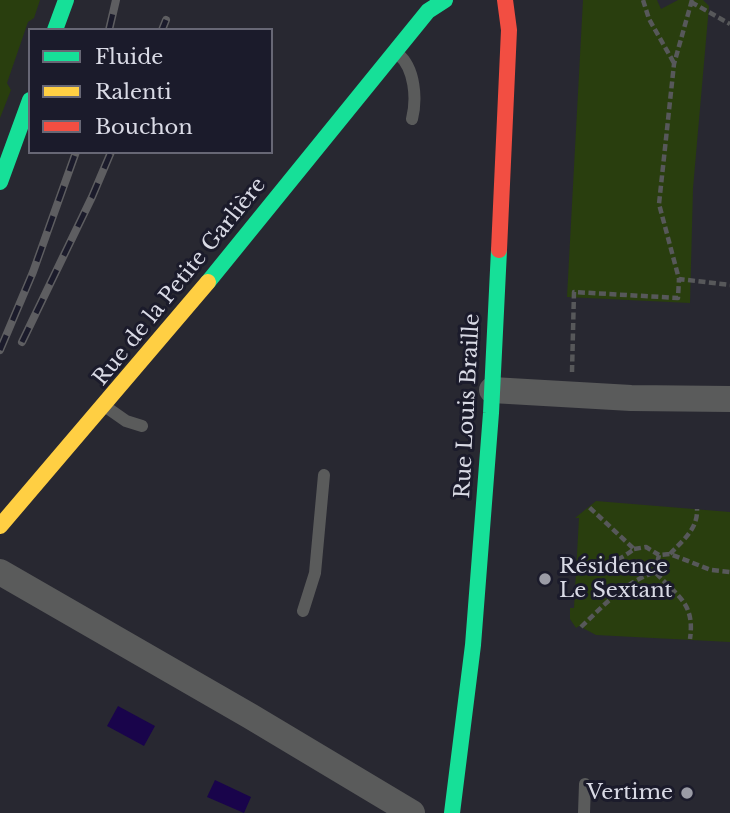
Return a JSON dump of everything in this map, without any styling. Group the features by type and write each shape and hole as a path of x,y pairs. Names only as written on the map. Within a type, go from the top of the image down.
{"street":[{"path":"56,28 66,0"},
{"name":"Rue de la Petite Garlière","path":"0,526 104,406 428,11 445,0"},
{"name":"Rue Louis Braille","path":"452,813 472,645 492,390 509,30 505,0"},
{"path":"0,182 28,105"},
{"path":"492,390 631,398 730,400"},
{"path":"0,572 412,813"}],"lane":[{"path":"395,52 406,61 413,82 412,119"},
{"path":"104,406 126,421 142,426"},
{"path":"303,611 315,573 324,475"},
{"path":"584,813 585,784"}],"path":[{"path":"643,0 649,19 674,64"},
{"path":"571,383 574,292 677,298 679,279 659,204 674,64 691,1 730,24"},
{"path":"679,279 730,285"},
{"path":"589,507 634,549"},
{"path":"670,554 692,531 698,517 697,509"},
{"path":"576,565 601,565 620,560 634,549 646,547 659,555 670,554 711,570 730,572"},
{"path":"655,572 659,555"},
{"path":"581,627 625,586 655,572"},
{"path":"655,572 690,611 690,639"}],"green space":[{"path":"0,0 40,0 34,18 28,22 7,83 11,90 0,118"},
{"path":"583,0 657,0 661,9 678,0 703,0 709,6 693,188 690,303 567,297"},
{"path":"596,501 730,512 730,642 596,635 579,626 576,628 570,619 570,608 574,608 579,518 575,518"}],"shaded area":[{"path":"118,706 155,726 144,746 107,726"},
{"path":"215,780 251,797 244,813 207,797"}],"railway":[{"path":"109,28 116,0"},
{"path":"163,28 166,20"},
{"path":"0,350 33,272 75,154"},
{"path":"22,342 110,154"}],"traffic: fast":[{"path":"56,28 66,0"},
{"path":"208,282 428,11 445,0"},
{"path":"0,182 28,105"},
{"path":"452,813 473,645 491,413 499,250"}],"traffic: slow":[{"path":"0,526 208,282"}],"traffic: jam":[{"path":"499,250 509,30 505,0"}],"place":[{"name":"Résidence Le Sextant","path":"545,579"},
{"name":"Vertime","path":"687,793"}]}
